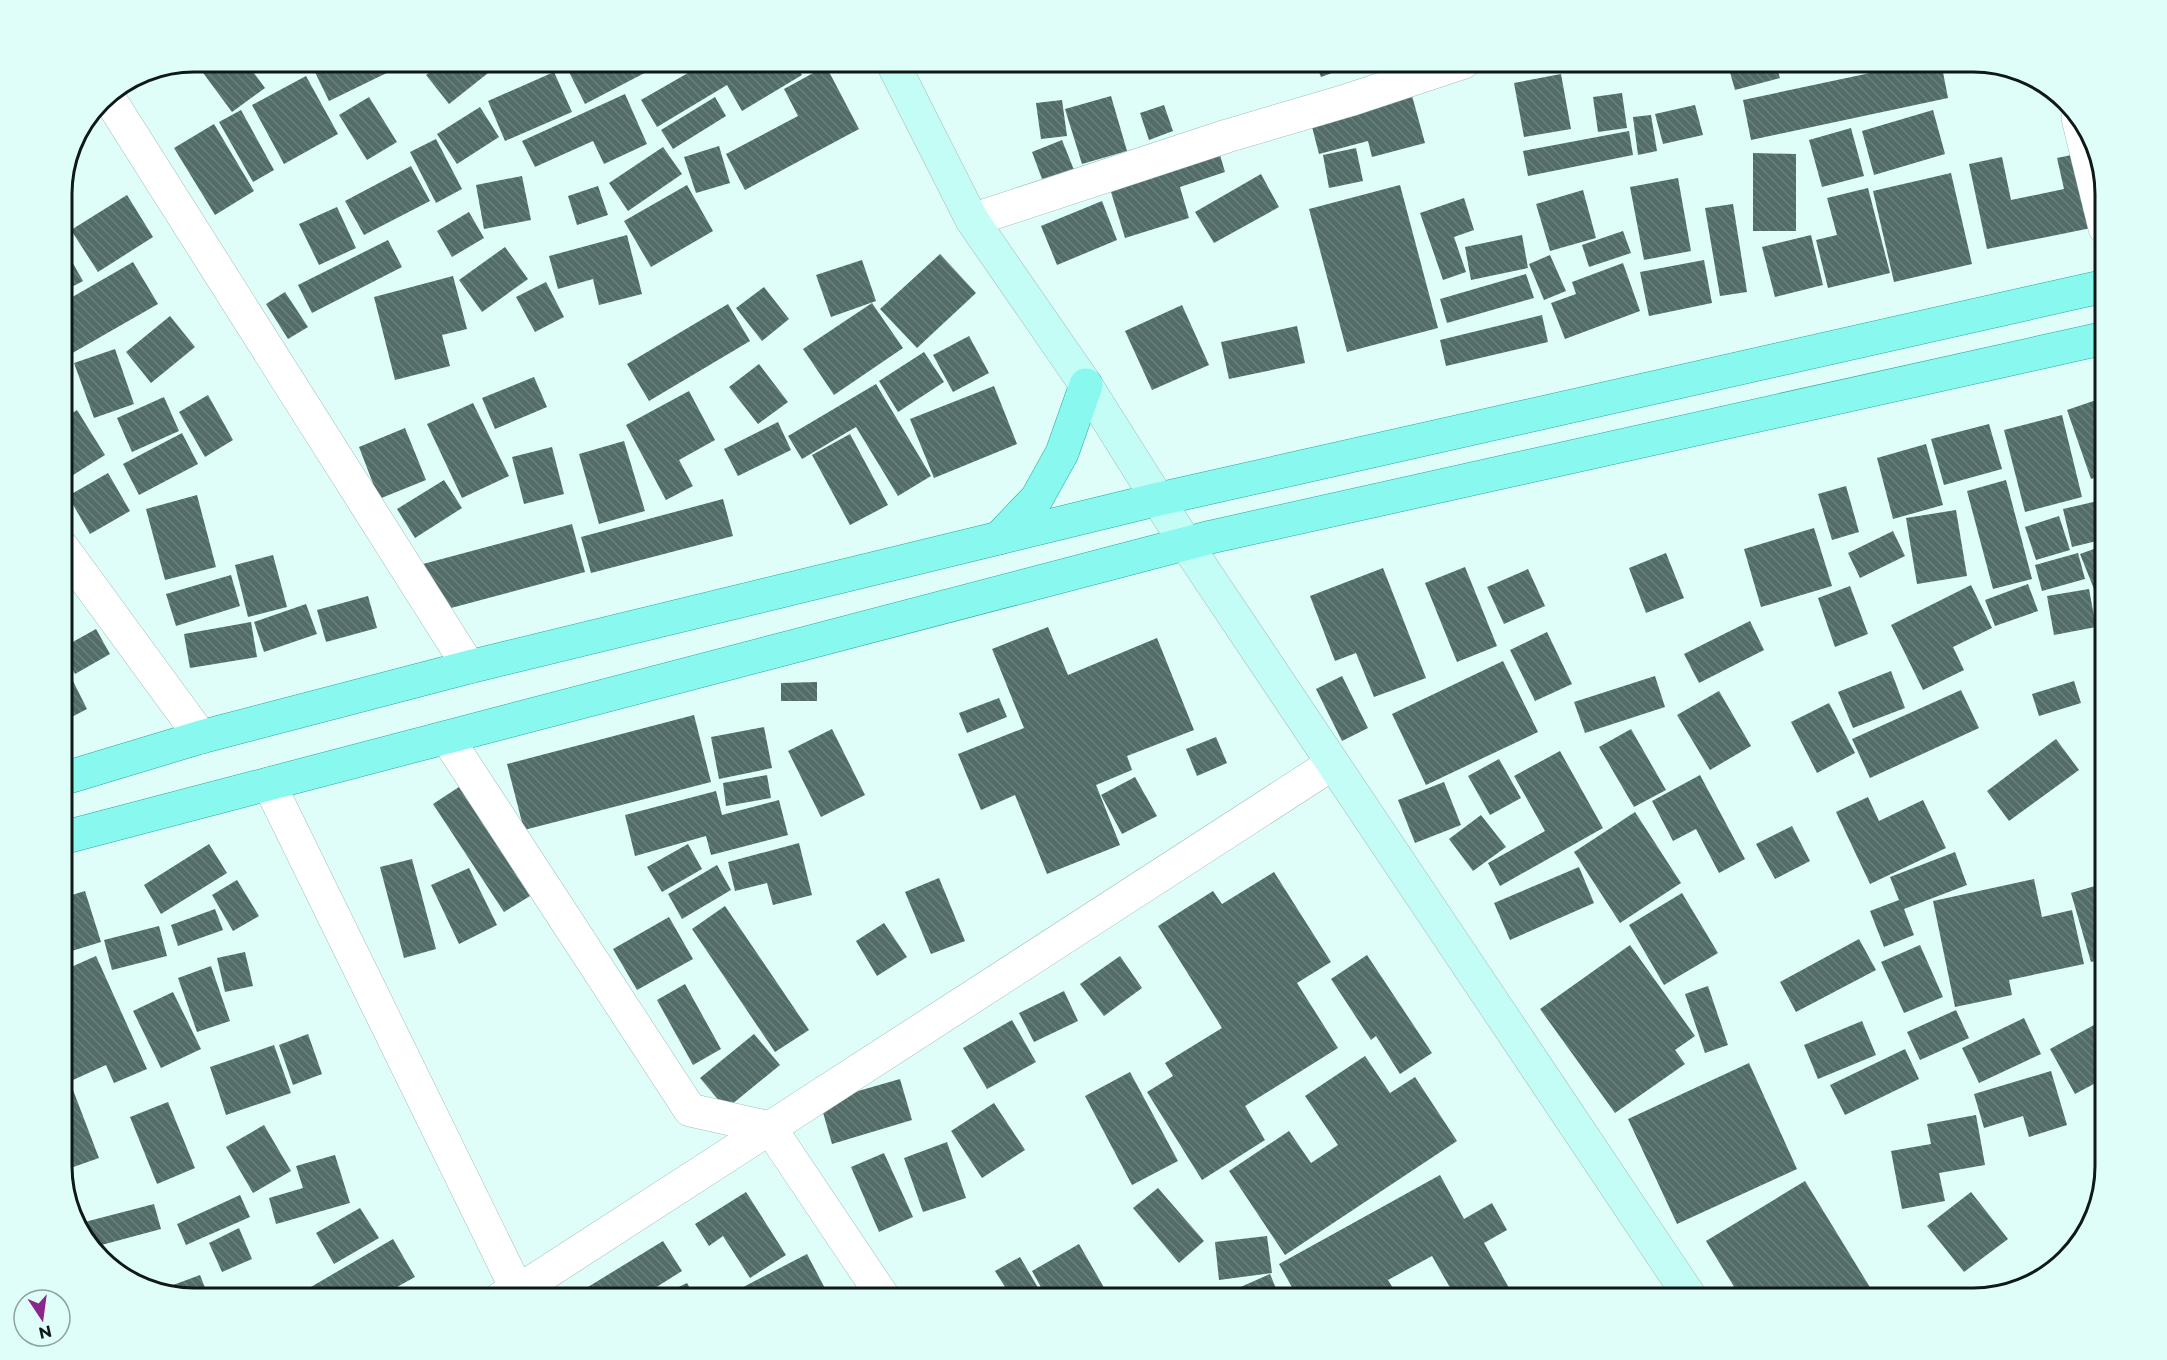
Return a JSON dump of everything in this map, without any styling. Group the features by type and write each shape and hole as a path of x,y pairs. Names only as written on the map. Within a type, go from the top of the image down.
{"main road":[{"path":"897,72 972,220 1086,385 1185,544 1684,1288"},
{"path":"72,776 201,737 469,667 1159,499 2095,288"},
{"path":"72,835 1185,544 2095,340"},
{"path":"999,538 1037,498 1062,453 1086,385"}],"street":[{"path":"972,220 1227,136 1434,72"},
{"path":"112,103 469,667"},
{"path":"2084,144 2095,187"},
{"path":"72,561 201,737"},
{"path":"447,738 690,1110 770,1128 877,1288"},
{"path":"525,1288 1332,764"},
{"path":"269,784 509,1288"}],"building":[{"path":"202,72 253,72 265,88 232,112"},
{"path":"315,72 389,72 329,101"},
{"path":"430,72 489,72 449,104 426,75"},
{"path":"554,72 572,112 505,141 488,101"},
{"path":"569,72 646,72 585,104"},
{"path":"690,72 800,72 802,75 742,111 727,85 657,127 641,100"},
{"path":"815,72 829,72 859,129 745,190 726,154 798,116 784,89"},
{"path":"1319,72 1335,72 1321,77"},
{"path":"1730,72 1778,72 1780,78 1735,90"},
{"path":"1875,72 1943,72 1948,98 1751,140 1743,100"},
{"path":"1561,74 1571,129 1524,137 1514,83"},
{"path":"306,76 338,134 284,164 252,105"},
{"path":"1411,92 1425,143 1372,157 1368,141 1319,154 1310,119"},
{"path":"1622,93 1627,128 1598,132 1593,97"},
{"path":"625,94 647,144 604,164 593,141 535,167 522,141"},
{"path":"1111,96 1127,151 1082,164 1065,109"},
{"path":"369,97 397,142 367,160 339,115"},
{"path":"715,97 726,116 673,149 661,130"},
{"path":"1062,100 1067,136 1041,139 1036,103"},
{"path":"1164,105 1173,131 1149,140 1140,113"},
{"path":"1695,105 1703,135 1663,144 1655,114"},
{"path":"480,107 499,137 457,164 437,134"},
{"path":"241,110 274,170 253,182 219,122"},
{"path":"1933,110 1945,154 1874,175 1862,131"},
{"path":"1651,115 1657,151 1638,155 1633,117"},
{"path":"214,124 254,191 215,215 174,148"},
{"path":"1851,128 1864,176 1822,187 1809,140"},
{"path":"1629,131 1633,155 1528,176 1523,151"},
{"path":"436,139 462,189 436,203 410,152"},
{"path":"1062,140 1076,175 1045,187 1032,152"},
{"path":"719,146 730,183 696,193 684,157"},
{"path":"663,147 682,174 628,211 609,183"},
{"path":"1218,148 1225,172 1180,187 1189,218 1125,238 1108,182"},
{"path":"1356,148 1363,181 1329,188 1323,155"},
{"path":"1753,153 1796,154 1796,231 1753,231"},
{"path":"2081,153 2095,227 1987,249 1969,164 2002,157 2011,200 2064,189 2057,158"},
{"path":"411,166 430,201 364,235 345,201"},
{"path":"1951,173 1972,264 1894,282 1873,191"},
{"path":"1261,174 1279,207 1214,243 1195,212"},
{"path":"522,176 531,220 484,229 476,185"},
{"path":"1678,178 1691,251 1644,260 1630,187"},
{"path":"687,185 713,231 651,267 624,221"},
{"path":"1400,185 1438,328 1347,352 1309,209"},
{"path":"598,186 608,215 577,225 568,196"},
{"path":"1868,188 1890,273 1828,288 1816,240 1837,235 1827,198"},
{"path":"1583,190 1596,238 1550,251 1536,204"},
{"path":"127,195 153,237 98,272 72,229"},
{"path":"1464,198 1474,230 1454,237 1466,272 1443,280 1420,213"},
{"path":"1102,201 1117,240 1057,265 1041,226"},
{"path":"1733,204 1747,292 1720,296 1705,208"},
{"path":"337,207 356,248 319,265 299,224"},
{"path":"469,212 484,238 452,257 437,231"},
{"path":"1623,231 1631,253 1589,267 1582,245"},
{"path":"627,235 642,294 599,305 593,279 558,289 549,256"},
{"path":"1522,235 1528,268 1471,280 1465,247"},
{"path":"1811,235 1823,285 1775,297 1762,247"},
{"path":"388,240 402,267 312,313 298,285"},
{"path":"505,247 528,279 482,312 459,280"},
{"path":"940,254 976,293 917,348 880,309"},
{"path":"1550,255 1566,291 1544,300 1529,264"},
{"path":"862,260 876,301 831,317 816,275"},
{"path":"1704,260 1712,303 1649,316 1640,272"},
{"path":"72,262 83,281 72,287"},
{"path":"133,262 158,304 72,353 72,297"},
{"path":"1623,263 1640,311 1565,339 1551,303 1576,294 1572,282"},
{"path":"1526,274 1534,298 1447,323 1440,299"},
{"path":"453,276 467,329 442,335 450,366 395,380 374,297"},
{"path":"546,282 564,317 535,332 516,297"},
{"path":"764,287 789,319 762,341 736,308"},
{"path":"285,292 308,327 288,339 266,304"},
{"path":"872,303 903,348 834,395 803,349"},
{"path":"728,304 750,341 649,401 627,364"},
{"path":"1182,305 1209,365 1152,390 1125,331"},
{"path":"1542,315 1548,342 1446,366 1440,340"},
{"path":"170,316 195,347 151,383 126,352"},
{"path":"1297,326 1305,363 1229,379 1221,342"},
{"path":"969,336 989,373 953,392 933,355"},
{"path":"115,349 134,404 94,418 74,363"},
{"path":"924,352 944,382 898,412 879,381"},
{"path":"759,364 788,402 758,424 729,387"},
{"path":"534,377 547,407 495,429 482,398"},
{"path":"876,384 931,476 898,496 856,427 802,459 788,436"},
{"path":"994,386 1017,444 934,478 910,419"},
{"path":"689,391 715,440 679,460 693,486 666,500 626,425"},
{"path":"208,395 233,440 205,457 179,412"},
{"path":"164,397 179,431 132,452 117,418"},
{"path":"2095,400 2095,478 2091,479 2067,410"},
{"path":"473,403 509,476 462,498 427,424"},
{"path":"77,410 105,455 72,476 72,413"},
{"path":"2062,415 2082,497 2025,512 2004,430"},
{"path":"778,422 791,450 738,476 724,449"},
{"path":"1989,424 2002,469 1944,485 1931,439"},
{"path":"405,428 426,480 379,499 359,447"},
{"path":"182,433 198,464 139,495 123,464"},
{"path":"850,434 888,505 850,525 812,455"},
{"path":"624,441 645,511 599,524 579,454"},
{"path":"1926,444 1943,505 1893,519 1877,458"},
{"path":"552,447 564,494 524,504 512,457"},
{"path":"108,473 130,511 90,534 72,503 72,494"},
{"path":"444,480 462,508 415,538 397,509"},
{"path":"2006,480 2032,579 1993,589 1967,491"},
{"path":"1846,486 1859,532 1832,540 1818,494"},
{"path":"197,495 216,567 165,580 146,509"},
{"path":"723,499 733,536 591,573 581,537"},
{"path":"2095,502 2095,541 2072,547 2063,509"},
{"path":"1956,510 1967,576 1917,584 1906,518"},
{"path":"2059,516 2070,550 2036,560 2025,527"},
{"path":"572,524 585,572 436,612 423,564"},
{"path":"1814,528 1832,586 1761,607 1744,549"},
{"path":"1893,531 1905,556 1860,578 1848,553"},
{"path":"2095,549 2095,592 2080,554"},
{"path":"1666,553 1684,598 1646,613 1629,568"},
{"path":"2078,553 2085,579 2042,591 2035,565"},
{"path":"273,555 287,607 248,617 235,565"},
{"path":"1465,567 1497,646 1457,662 1425,583"},
{"path":"1383,568 1426,678 1374,697 1356,653 1335,661 1310,596"},
{"path":"1528,569 1545,606 1504,624 1487,587"},
{"path":"231,575 240,606 176,626 166,594"},
{"path":"2028,584 2038,611 1995,626 1985,600"},
{"path":"1971,585 1992,628 1953,647 1964,670 1923,690 1891,625"},
{"path":"1850,586 1868,634 1835,647 1818,598"},
{"path":"2089,589 2095,627 2054,635 2047,596"},
{"path":"368,596 377,628 326,642 317,610"},
{"path":"306,604 317,634 264,652 254,622"},
{"path":"1750,621 1764,650 1699,683 1684,654"},
{"path":"251,622 257,657 190,668 184,634"},
{"path":"1048,627 1068,675 1157,638 1194,730 1127,756 1132,770 1096,785 1120,845 1047,874 1015,795 981,810 958,754 1024,728 992,649"},
{"path":"96,629 110,654 75,674 72,668 72,642"},
{"path":"1547,632 1572,684 1535,701 1510,650"},
{"path":"1503,661 1538,732 1426,785 1392,714"},
{"path":"1891,671 1905,708 1853,728 1838,692"},
{"path":"1342,676 1368,728 1342,741 1316,689"},
{"path":"1655,676 1665,707 1585,733 1574,702"},
{"path":"72,679 87,709 72,717"},
{"path":"2074,681 2081,703 2039,716 2032,694"},
{"path":"817,682 817,701 781,701 781,683"},
{"path":"1961,690 1979,728 1870,778 1852,739"},
{"path":"1719,691 1751,746 1710,770 1677,715"},
{"path":"999,698 1007,717 967,733 959,713"},
{"path":"1829,703 1855,753 1817,773 1791,722"},
{"path":"694,715 711,782 524,830 507,764"},
{"path":"764,727 772,768 719,779 711,737"},
{"path":"832,729 865,795 821,817 788,751"},
{"path":"1631,729 1666,790 1634,807 1599,747"},
{"path":"1216,737 1227,763 1197,776 1186,749"},
{"path":"2056,739 2079,770 2009,821 1987,791"},
{"path":"1560,751 1603,828 1500,886 1488,863 1545,831 1514,776"},
{"path":"1499,759 1521,798 1490,815 1468,776"},
{"path":"767,775 771,798 726,806 723,783"},
{"path":"1700,775 1745,859 1719,873 1696,829 1673,841 1652,801"},
{"path":"1135,777 1157,816 1122,834 1101,795"},
{"path":"1444,782 1461,825 1415,843 1398,800"},
{"path":"459,787 530,896 504,912 433,804"},
{"path":"716,791 722,815 779,800 788,835 711,855 706,836 635,856 625,815"},
{"path":"1868,797 1879,821 1923,800 1946,848 1870,884 1836,812"},
{"path":"1635,812 1681,883 1620,923 1574,852"},
{"path":"1481,815 1506,847 1473,871 1449,839"},
{"path":"1792,826 1810,861 1775,879 1756,844"},
{"path":"799,843 812,895 773,905 767,883 735,891 728,862"},
{"path":"209,844 227,873 161,914 144,885"},
{"path":"688,844 702,869 662,892 647,867"},
{"path":"1955,852 1967,885 1904,909 1914,935 1884,947 1870,911 1899,900 1890,877"},
{"path":"412,859 436,949 404,958 380,867"},
{"path":"717,865 731,890 682,919 668,894"},
{"path":"1579,867 1594,903 1510,940 1494,903"},
{"path":"469,868 497,925 459,944 431,885"},
{"path":"1274,872 1331,962 1297,983 1338,1048 1245,1106 1265,1140 1202,1180 1147,1092 1173,1076 1165,1063 1222,1028 1158,926 1213,891 1222,904"},
{"path":"939,878 965,941 931,954 905,892"},
{"path":"2034,879 2042,917 2072,910 2084,964 2009,980 2012,995 1955,1007 1933,901"},
{"path":"237,880 259,916 233,931 212,895"},
{"path":"2095,886 2095,961 2091,962 2071,893"},
{"path":"85,891 101,942 72,951 72,895"},
{"path":"1682,893 1718,953 1664,985 1629,925"},
{"path":"725,906 809,1030 775,1052 692,929"},
{"path":"215,909 223,930 178,946 171,925"},
{"path":"669,917 693,959 637,990 613,949"},
{"path":"884,923 907,957 877,976 856,941"},
{"path":"159,926 167,956 112,970 104,940"},
{"path":"1859,939 1876,970 1796,1012 1780,982"},
{"path":"1630,945 1695,1036 1675,1050 1685,1064 1615,1113 1540,1009"},
{"path":"1920,945 1943,997 1904,1013 1881,962"},
{"path":"245,952 253,986 225,992 217,958"},
{"path":"1367,955 1432,1053 1400,1074 1376,1036 1371,1040 1331,979"},
{"path":"96,956 147,1069 114,1083 106,1065 72,1080 72,967"},
{"path":"1120,956 1142,988 1104,1016 1080,984"},
{"path":"211,966 230,1021 197,1032 178,978"},
{"path":"685,984 721,1049 693,1065 657,1000"},
{"path":"1708,986 1728,1045 1705,1053 1685,994"},
{"path":"1064,991 1078,1021 1034,1042 1019,1013"},
{"path":"173,992 201,1049 161,1068 133,1011"},
{"path":"1956,1010 1969,1038 1920,1060 1907,1032"},
{"path":"2024,1018 2041,1054 1979,1083 1962,1048"},
{"path":"1012,1020 1036,1062 987,1089 963,1048"},
{"path":"1862,1021 1876,1055 1818,1079 1804,1045"},
{"path":"2095,1024 2095,1083 2075,1094 2050,1049"},
{"path":"308,1034 322,1074 293,1085 279,1045"},
{"path":"754,1034 780,1065 726,1109 700,1078"},
{"path":"274,1045 291,1093 226,1115 210,1067"},
{"path":"1905,1049 1919,1079 1845,1115 1830,1085"},
{"path":"1365,1056 1390,1093 1415,1077 1457,1141 1285,1255 1229,1171 1289,1131 1311,1163 1338,1145 1305,1096"},
{"path":"1749,1063 1797,1169 1677,1224 1628,1119"},
{"path":"2051,1071 2067,1125 2029,1137 2023,1116 1984,1128 1974,1094"},
{"path":"1130,1072 1178,1161 1132,1185 1085,1096"},
{"path":"900,1079 912,1120 832,1144 820,1102"},
{"path":"72,1090 99,1158 72,1167"},
{"path":"168,1102 195,1168 157,1184 130,1117"},
{"path":"994,1103 1025,1150 982,1178 951,1131"},
{"path":"1976,1115 1985,1165 1939,1173 1945,1201 1902,1209 1891,1151 1931,1144 1927,1124"},
{"path":"264,1125 291,1171 253,1193 226,1147"},
{"path":"947,1142 966,1198 923,1212 904,1158"},
{"path":"884,1153 913,1217 879,1232 851,1167"},
{"path":"335,1155 350,1203 276,1224 269,1198 303,1188 296,1166"},
{"path":"1440,1175 1464,1219 1492,1203 1507,1230 1484,1243 1509,1288 1450,1288 1432,1256 1388,1280 1393,1288 1292,1288 1279,1264"},
{"path":"1805,1181 1870,1288 1735,1288 1706,1241"},
{"path":"1158,1188 1204,1241 1179,1263 1133,1208"},
{"path":"746,1192 786,1255 750,1278 723,1236 709,1246 695,1224"},
{"path":"1971,1192 2008,1239 1964,1272 1927,1226"},
{"path":"240,1195 250,1217 186,1245 177,1224"},
{"path":"154,1204 161,1229 102,1245 86,1222"},
{"path":"360,1208 379,1238 334,1264 316,1233"},
{"path":"239,1228 252,1259 222,1272 209,1243"},
{"path":"1267,1236 1272,1273 1219,1280 1215,1242"},
{"path":"393,1239 415,1277 395,1288 309,1288"},
{"path":"663,1241 682,1271 655,1288 586,1288"},
{"path":"1079,1244 1104,1288 1041,1288 1032,1271"},
{"path":"807,1254 825,1288 741,1288"},
{"path":"1020,1257 1038,1288 1006,1288 995,1271"},
{"path":"1270,1274 1276,1288 1238,1288"},
{"path":"200,1275 205,1288 178,1287 171,1286"},
{"path":"687,1283 690,1288 677,1288"}]}
